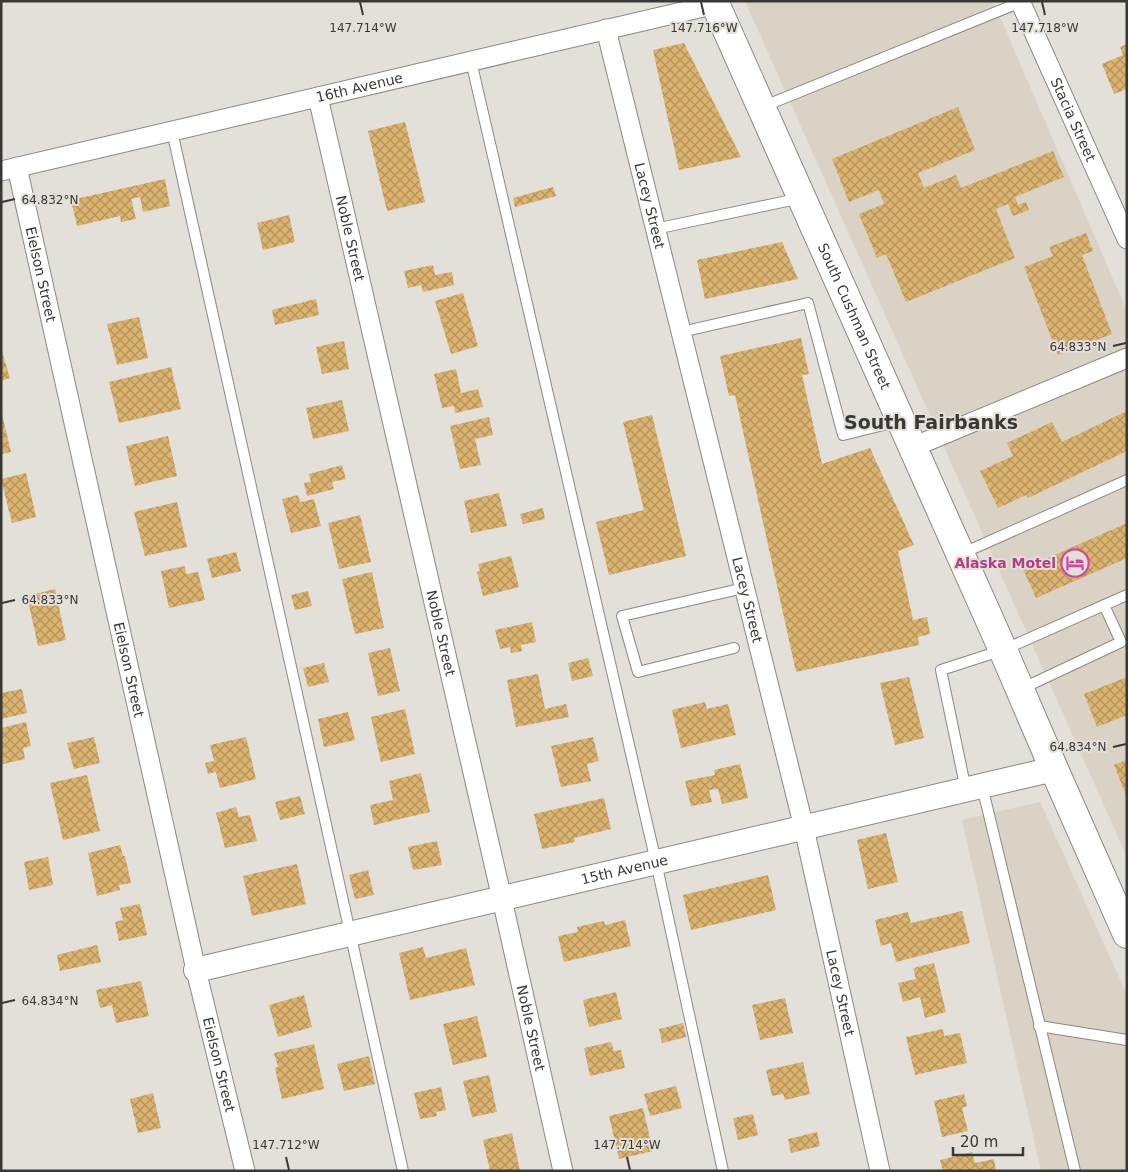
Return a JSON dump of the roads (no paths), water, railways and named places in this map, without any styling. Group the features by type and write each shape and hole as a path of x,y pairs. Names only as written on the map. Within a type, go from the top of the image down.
{"main road":[{"name":"South Cushman Street","path":"720,2 762,108 1127,934"}],"street":[{"name":"16th Avenue","path":"9,169 720,2"},
{"name":"Stacia Street","path":"1020,2 1127,239"},
{"name":"Lacey Street","path":"606,29 804,828 880,1171"},
{"name":"Noble Street","path":"318,97 563,1171"},
{"name":"Eielson Street","path":"9,169 244,1171"},
{"path":"913,447 1127,358"},
{"name":"15th Avenue","path":"196,970 1054,769"}],"lane":[{"path":"762,108 1020,2"},
{"path":"471,61 656,862 723,1171"},
{"path":"172,131 403,1171"},
{"path":"656,228 802,198"},
{"path":"681,332 808,303 843,435 901,420"},
{"path":"960,554 1127,480"},
{"path":"734,648 638,672 622,616 744,588"},
{"path":"1074,1171 1040,1026 941,670 1003,650 1127,594"},
{"path":"1020,689 1121,642 1104,605"},
{"path":"1040,1026 1127,1040"}],"place":[{"name":"Alaska Motel","path":"1075,563"}],"district":[{"name":"South Fairbanks","path":"931,422"}]}
